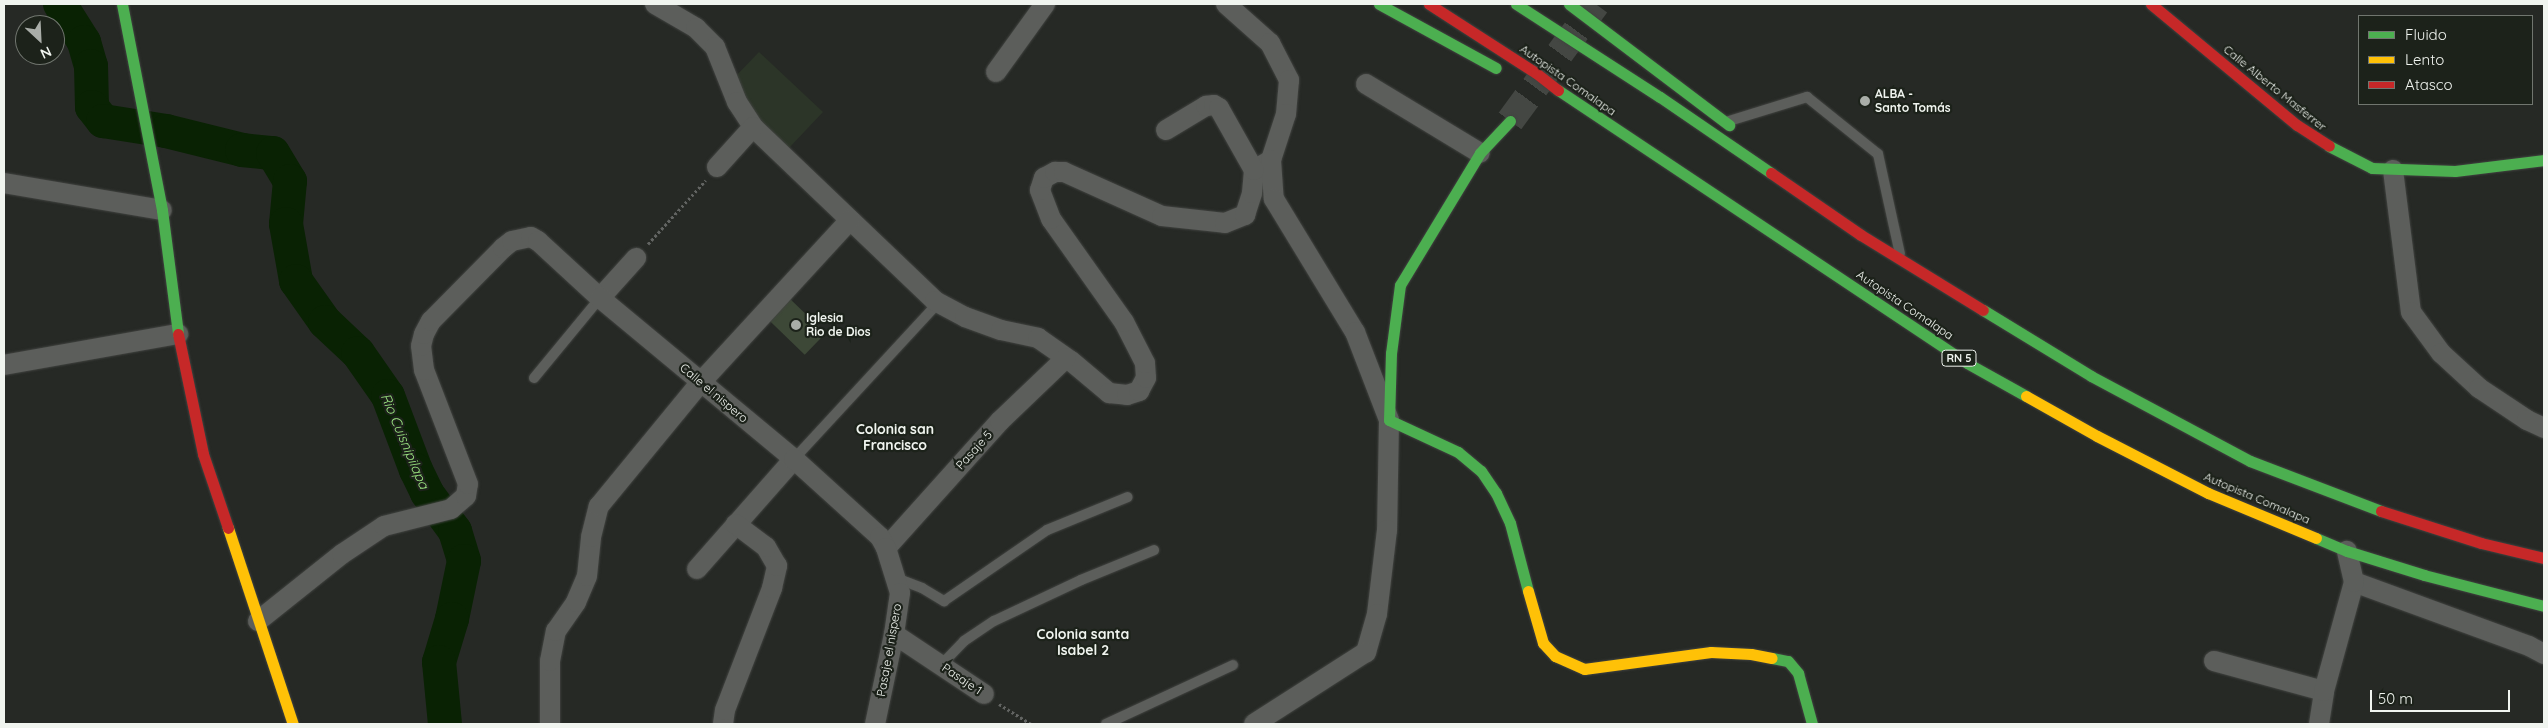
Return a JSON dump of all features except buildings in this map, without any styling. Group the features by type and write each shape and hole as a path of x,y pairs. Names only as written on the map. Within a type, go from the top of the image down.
{"main road":[{"path":"122,4 150,137 162,210 178,334 202,454 293,724"},
{"path":"1379,4 1508,74"},
{"name":"Autopista Comalapa","path":"1429,4 1536,73 1576,104 1967,363 2097,436 2208,493 2347,551 2424,575 2544,606"},
{"path":"1516,4 1660,97 1860,235 2091,376 2250,461 2390,515 2481,543 2544,558"},
{"path":"1569,4 1741,135"},
{"name":"Calle Alberto Masferrer","path":"2155,5 2310,134 2338,152 2372,168 2455,170 2544,160"},
{"path":"1533,87 1576,104"},
{"path":"1510,121 1480,153 1400,285 1391,354 1390,420 1458,452 1481,471 1496,493 1510,523 1538,632 1543,643 1555,656 1571,665 1584,669 1711,652 1751,654 1788,661 1798,673 1812,724"},
{"path":"1763,154 1860,235"}],"street":[{"path":"655,4 696,28 715,47 737,102 753,128 938,303 1001,330 1038,338 1109,393 1127,395 1139,391 1146,378 1145,363 1124,322 1050,219 1040,190 1044,178 1055,172 1064,172 1162,216 1225,224 1245,215 1252,194 1254,170 1219,108 1214,105 1206,106 1166,130"},
{"path":"996,72 1045,4"},
{"path":"1226,4 1270,43 1289,80 1286,114 1271,160 1274,199 1355,332 1390,420 1387,530 1377,614 1366,652 1254,724"},
{"path":"1366,84 1480,153"},
{"path":"717,167 753,128"},
{"path":"1254,170 1271,160"},
{"path":"2393,170 2411,312 2441,353 2479,388 2527,420 2544,428"},
{"path":"4,183 162,210"},
{"path":"550,724 550,661 556,631 576,602 587,576 591,537 599,506 701,382 850,220"},
{"name":"Calle el nispero","path":"258,621 342,554 384,526 452,509 466,496 468,484 424,370 421,346 424,334 431,321 503,248 522,238 531,237 538,241 600,298 794,459 864,521 880,537 886,548"},
{"path":"600,298 636,258"},
{"path":"4,365 178,334"},
{"name":"Pasaje 5","path":"886,548 1000,421 1066,358"},
{"path":"697,569 794,459"},
{"path":"723,724 725,710 772,588 777,566 766,547 736,524"},
{"name":"Pasaje el nispero","path":"875,724 894,634 900,593 886,548"},
{"path":"2319,724 2324,691 2354,582 2347,551"},
{"path":"2354,582 2528,646 2544,654"},
{"name":"Pasaje 1","path":"894,634 984,694"},
{"path":"2214,661 2324,691"}],"lane":[{"path":"1726,122 1807,97 1878,154 1902,260"},
{"path":"534,378 600,298"},
{"path":"794,459 938,303"},
{"path":"896,578 922,588 944,601 1047,530 1128,497"},
{"path":"941,666 964,641 994,621 1081,580 1154,550"},
{"path":"1106,724 1232,665"}],"path":[{"path":"636,258 717,167"},
{"name":"Pasaje 1","path":"984,694 1030,724"}],"shaded area":[{"path":"759,52 823,112 788,149 752,118 734,78"}],"waterway":[{"name":"Rio Cuisnipilapa","path":"60,4 84,42 91,66 92,107 103,121 166,131 242,150 273,153 290,181 286,224 296,281 325,322 358,353 388,396 416,470 427,493 455,531 464,561 452,619 439,662 445,724"}],"tunnel":[{"path":"1510,121 1596,4"}],"traffic: fast":[{"path":"122,4 162,210 178,334"},
{"path":"1379,4 1496,68"},
{"path":"1516,4 1660,97 1771,173"},
{"path":"1569,4 1729,125"},
{"path":"1558,90 1967,363 2026,396"},
{"path":"1510,121 1480,153 1400,285 1391,353 1389,420 1458,452 1481,471 1496,493 1510,523 1528,591"},
{"path":"2329,146 2372,168 2455,171 2544,160"},
{"path":"1983,310 2091,376 2250,461 2381,511"},
{"path":"2316,538 2347,551 2424,575 2544,606"},
{"path":"1772,658 1788,661 1798,673 1812,724"}],"traffic: slow":[{"path":"2026,396 2097,436 2208,493 2316,538"},
{"path":"228,528 293,724"},
{"path":"1528,591 1543,643 1555,656 1584,669 1711,652 1751,654 1772,658"}],"traffic: jam":[{"path":"1429,4 1536,73 1558,90"},
{"path":"2151,4 2297,125 2329,146"},
{"path":"1771,173 1861,235 1983,310"},
{"path":"178,334 203,454 228,528"},
{"path":"2381,511 2481,543 2544,558"}],"place":[{"name":"ALBA - Santo Tomás","path":"1865,101"},
{"name":"Iglesia Rio de Dios","path":"796,325"}],"district":[{"name":"Colonia san Francisco","path":"895,438"},
{"name":"Colonia santa Isabel 2","path":"1083,642"}]}
